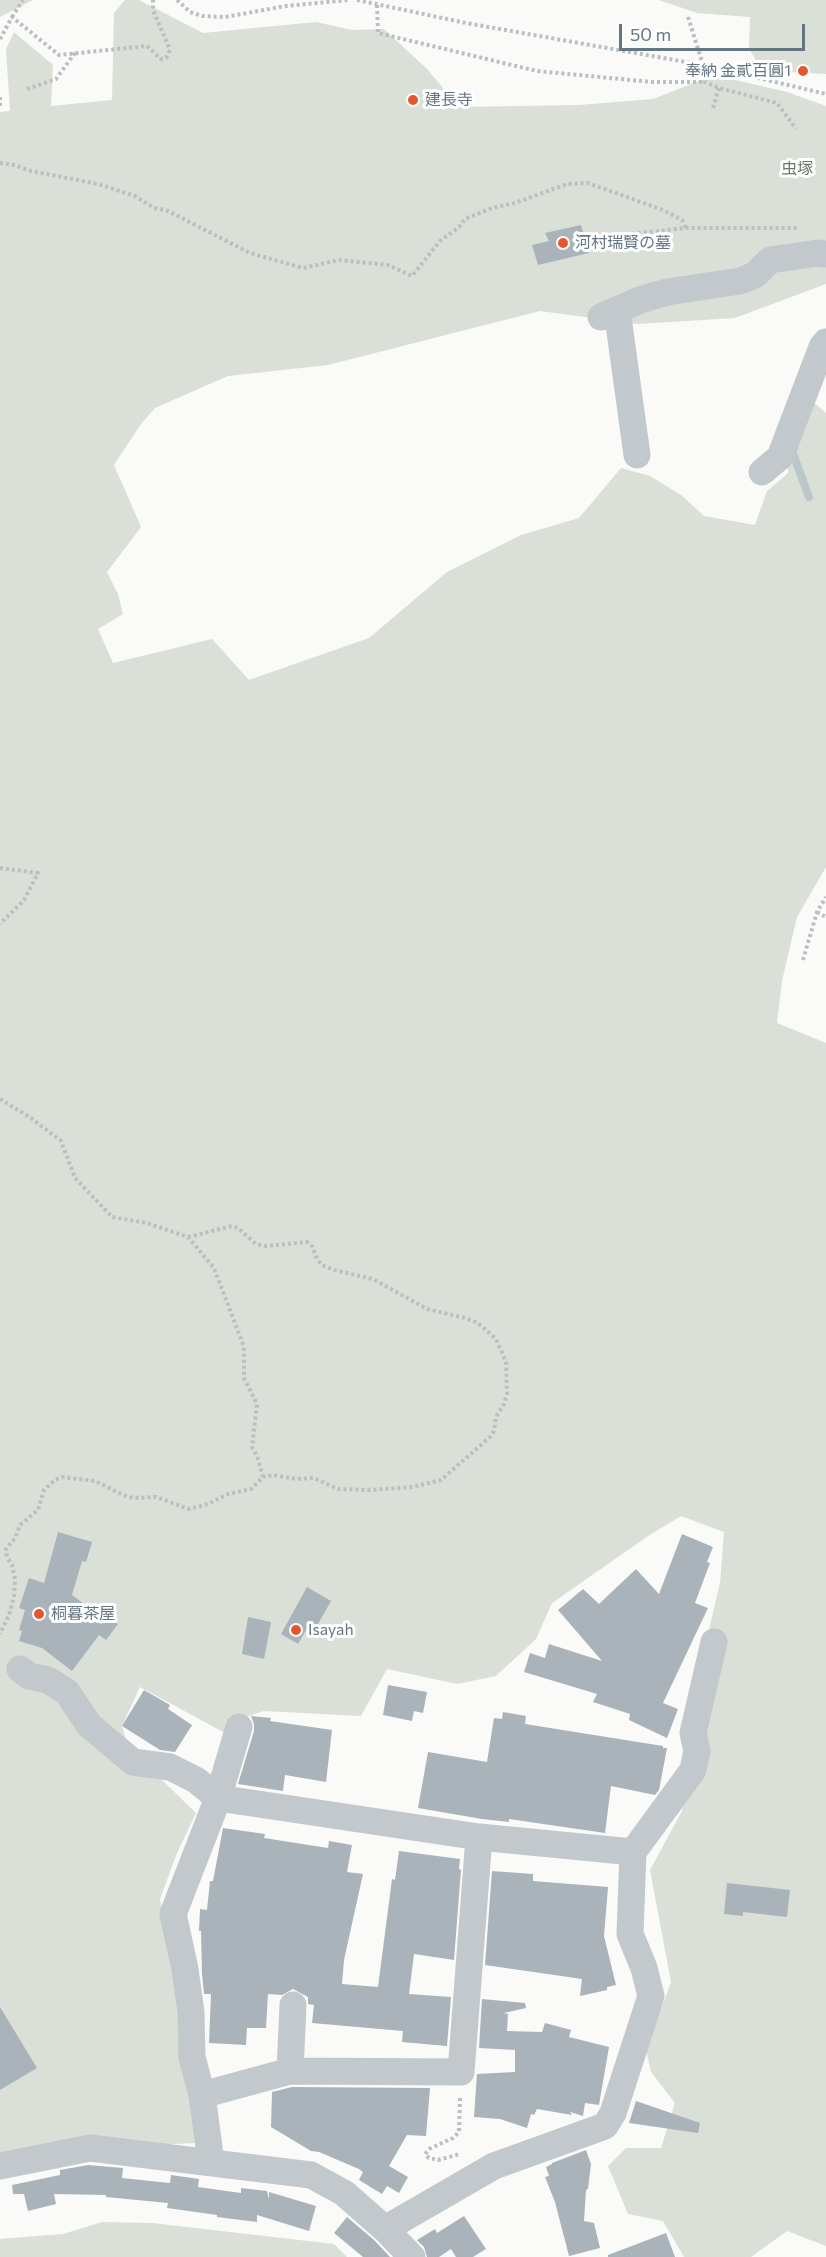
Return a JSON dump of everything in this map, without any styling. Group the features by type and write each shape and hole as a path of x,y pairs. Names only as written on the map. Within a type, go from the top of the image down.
{"street":[{"path":"637,455 609,313 667,292 741,281 755,275 770,260 818,253 826,254"},
{"path":"762,472 780,457 822,346 826,342"},
{"path":"385,2229 494,2166 605,2126 613,2113 651,1996 644,1968 630,1934 633,1851 693,1770 697,1751 693,1733 714,1642"},
{"path":"20,1669 29,1676 48,1680 67,1692 88,1725 133,1762 170,1767 196,1780 218,1798 479,1837 633,1851"},
{"path":"211,2162 202,2095 192,2057 191,2012 185,1969 173,1914 218,1798 239,1727"},
{"path":"202,2095 291,2071 461,2072 479,1837"},
{"path":"291,2071 293,2005"},
{"path":"0,2166 90,2148 311,2175 344,2193 385,2229 412,2257"}],"path":[{"path":"0,39 23,0"},
{"path":"12,17 59,55 147,46 161,59 166,58 170,50 153,10 153,0"},
{"path":"177,0 190,12 202,16 225,17 286,6 348,0"},
{"path":"357,0 466,23 703,65 826,94"},
{"path":"377,5 378,33 537,71 652,82 705,82 719,88 777,103 796,129"},
{"path":"688,17 703,65 705,82"},
{"path":"27,89 56,79 75,52"},
{"path":"713,108 719,88"},
{"path":"0,99 0,109"},
{"path":"0,163 98,184 135,196 154,208 166,210 250,253 303,268 339,260 388,265 412,276 440,241 452,233 465,219 567,184 588,183 663,210 682,220 686,228"},
{"path":"620,235 686,228 806,227"},
{"path":"0,868 38,873 24,900 0,924"},
{"path":"803,960 818,912 826,897"},
{"path":"818,912 826,917"},
{"path":"0,1099 31,1118 61,1141 75,1178 112,1217 147,1223 188,1237 232,1226 256,1244 307,1242 312,1246 322,1265 373,1279 427,1309 478,1323 496,1339 508,1373 507,1394 490,1437 441,1480 412,1487 368,1490 338,1489 314,1478 296,1479 273,1476 263,1478 250,1489 228,1494 208,1504 189,1509 156,1497 133,1498 95,1481 62,1477 55,1480 44,1490 38,1510 20,1525 15,1538 6,1549 15,1578 14,1596 9,1615 0,1634"},
{"path":"188,1237 214,1268 244,1347 244,1378 257,1404 252,1447 258,1456 263,1478"},
{"path":"461,2072 459,2132 453,2138 429,2149 425,2154 429,2158 438,2160 466,2153"}],"green space":[{"path":"0,0 33,0 0,17"},
{"name":"虫塚","path":"125,0 139,0 203,33 316,22 352,30 384,29 427,69 459,107 579,105 653,99 714,75 787,92 826,106 826,284 735,318 638,324 540,311 328,365 228,376 155,408 141,424 114,465 141,527 107,572 118,594 123,614 98,629 113,663 212,639 249,680 369,638 447,572 521,535 579,518 621,468 650,476 681,495 704,516 755,525 767,491 788,473 788,462 809,398 826,413 826,867 797,917 782,981 777,1023 826,1043 826,2246 787,2231 751,2257 684,2257 663,2221 628,2214 608,2166 626,2148 661,2148 675,2103 651,2072 646,2050 671,1982 650,1870 682,1811 693,1733 695,1689 720,1583 724,1532 681,1516 651,1534 552,1603 536,1639 496,1676 457,1684 387,1669 361,1716 264,1711 230,1722 225,1733 140,1687 122,1726 128,1747 196,1813 177,1853 160,1899 182,2013 195,2143 90,2148 0,2167 0,112 10,111 6,49 14,32 53,65 51,106 112,100 114,13"},
{"path":"659,0 826,0 826,74 786,72 756,60 749,49 750,17 697,13"},
{"path":"102,2222 152,2223 334,2244 347,2257 0,2257 0,2239 63,2234"}],"building":[{"name":"河村瑞賢の墓","path":"581,225 589,253 538,265 532,245 549,241 545,233"},
{"path":"58,1532 92,1542 86,1562 82,1561 72,1595 99,1615 101,1612 118,1624 106,1640 99,1635 72,1671 42,1648 19,1641 22,1631 19,1630 25,1610 19,1608 29,1578 44,1583"},
{"path":"682,1534 713,1547 707,1562 710,1563 695,1603 708,1608 663,1703 678,1709 667,1738 629,1720 630,1714 593,1702 597,1694 524,1672 530,1653 545,1658 549,1644 602,1661 558,1610 583,1589 599,1604 636,1569 659,1594"},
{"path":"307,1587 331,1601 314,1631 308,1627 298,1644 281,1634"},
{"path":"248,1617 271,1622 264,1659 242,1654"},
{"path":"388,1685 427,1692 423,1713 414,1711 412,1721 383,1715"},
{"path":"144,1690 170,1705 168,1709 192,1725 175,1752 160,1750 122,1726"},
{"path":"503,1712 526,1716 525,1724 667,1748 659,1790 655,1795 611,1786 605,1833 509,1819 509,1822 482,1819 418,1808 428,1752 487,1762 494,1718 502,1719"},
{"path":"251,1716 332,1730 326,1782 285,1775 283,1791 238,1784 254,1731"},
{"path":"223,1828 265,1834 264,1838 328,1848 329,1841 352,1845 347,1872 363,1874 344,1960 342,1984 378,1987 392,1879 395,1880 399,1851 460,1859 454,1960 414,1954 409,1994 451,1997 447,2046 402,2042 403,2031 312,2023 314,2005 308,2004 308,1997 293,1989 282,1995 268,1994 266,2028 247,2028 246,2045 209,2043 211,1994 204,1994 201,1931 199,1931 200,1909 207,1910 210,1881 213,1881"},
{"path":"492,1871 533,1874 533,1881 608,1887 604,1936 616,1985 607,1987 607,1990 580,1996 582,1979 485,1965"},
{"path":"727,1883 790,1890 787,1917 743,1912 743,1916 724,1914"},
{"path":"482,1999 525,2003 526,2008 504,2013 508,2014 507,2031 542,2032 545,2023 571,2030 569,2037 609,2047 599,2105 585,2103 583,2116 570,2112 572,2115 537,2109 534,2115 531,2114 527,2128 500,2119 474,2117 477,2074 515,2072 515,2050 479,2048"},
{"path":"0,2007 37,2068 0,2090"},
{"path":"292,2087 430,2088 426,2136 407,2135 389,2166 408,2177 399,2193 387,2186 382,2194 359,2180 363,2172 359,2169 319,2152 311,2151 271,2127 272,2092"},
{"path":"636,2101 700,2123 698,2133 629,2123"},
{"path":"586,2150 591,2164 584,2221 594,2223 600,2248 569,2256 555,2202 545,2177 549,2176 546,2167"},
{"path":"88,2165 123,2168 122,2178 170,2183 171,2175 199,2179 198,2187 241,2193 241,2188 267,2191 269,2199 269,2192 316,2206 309,2231 257,2215 257,2222 217,2217 217,2215 167,2208 168,2203 106,2197 106,2195 54,2194 56,2204 28,2211 24,2194 13,2194 12,2185 60,2175 60,2170"},
{"path":"464,2216 486,2249 473,2257 456,2257 451,2249 439,2257 427,2257 424,2247 417,2240 435,2229 437,2233"},
{"path":"347,2217 390,2257 363,2257 334,2233"},
{"path":"666,2233 675,2257 608,2257 608,2255"}],"waterway":[{"path":"794,448 792,451 809,497"}],"place":[{"name":"奉納 金貳百圓1","path":"803,71"},
{"name":"建長寺","path":"413,100"},
{"name":"河村瑞賢の墓","path":"563,243"},
{"name":"桐暮茶屋","path":"39,1614"},
{"name":"Isayah","path":"296,1630"}]}
